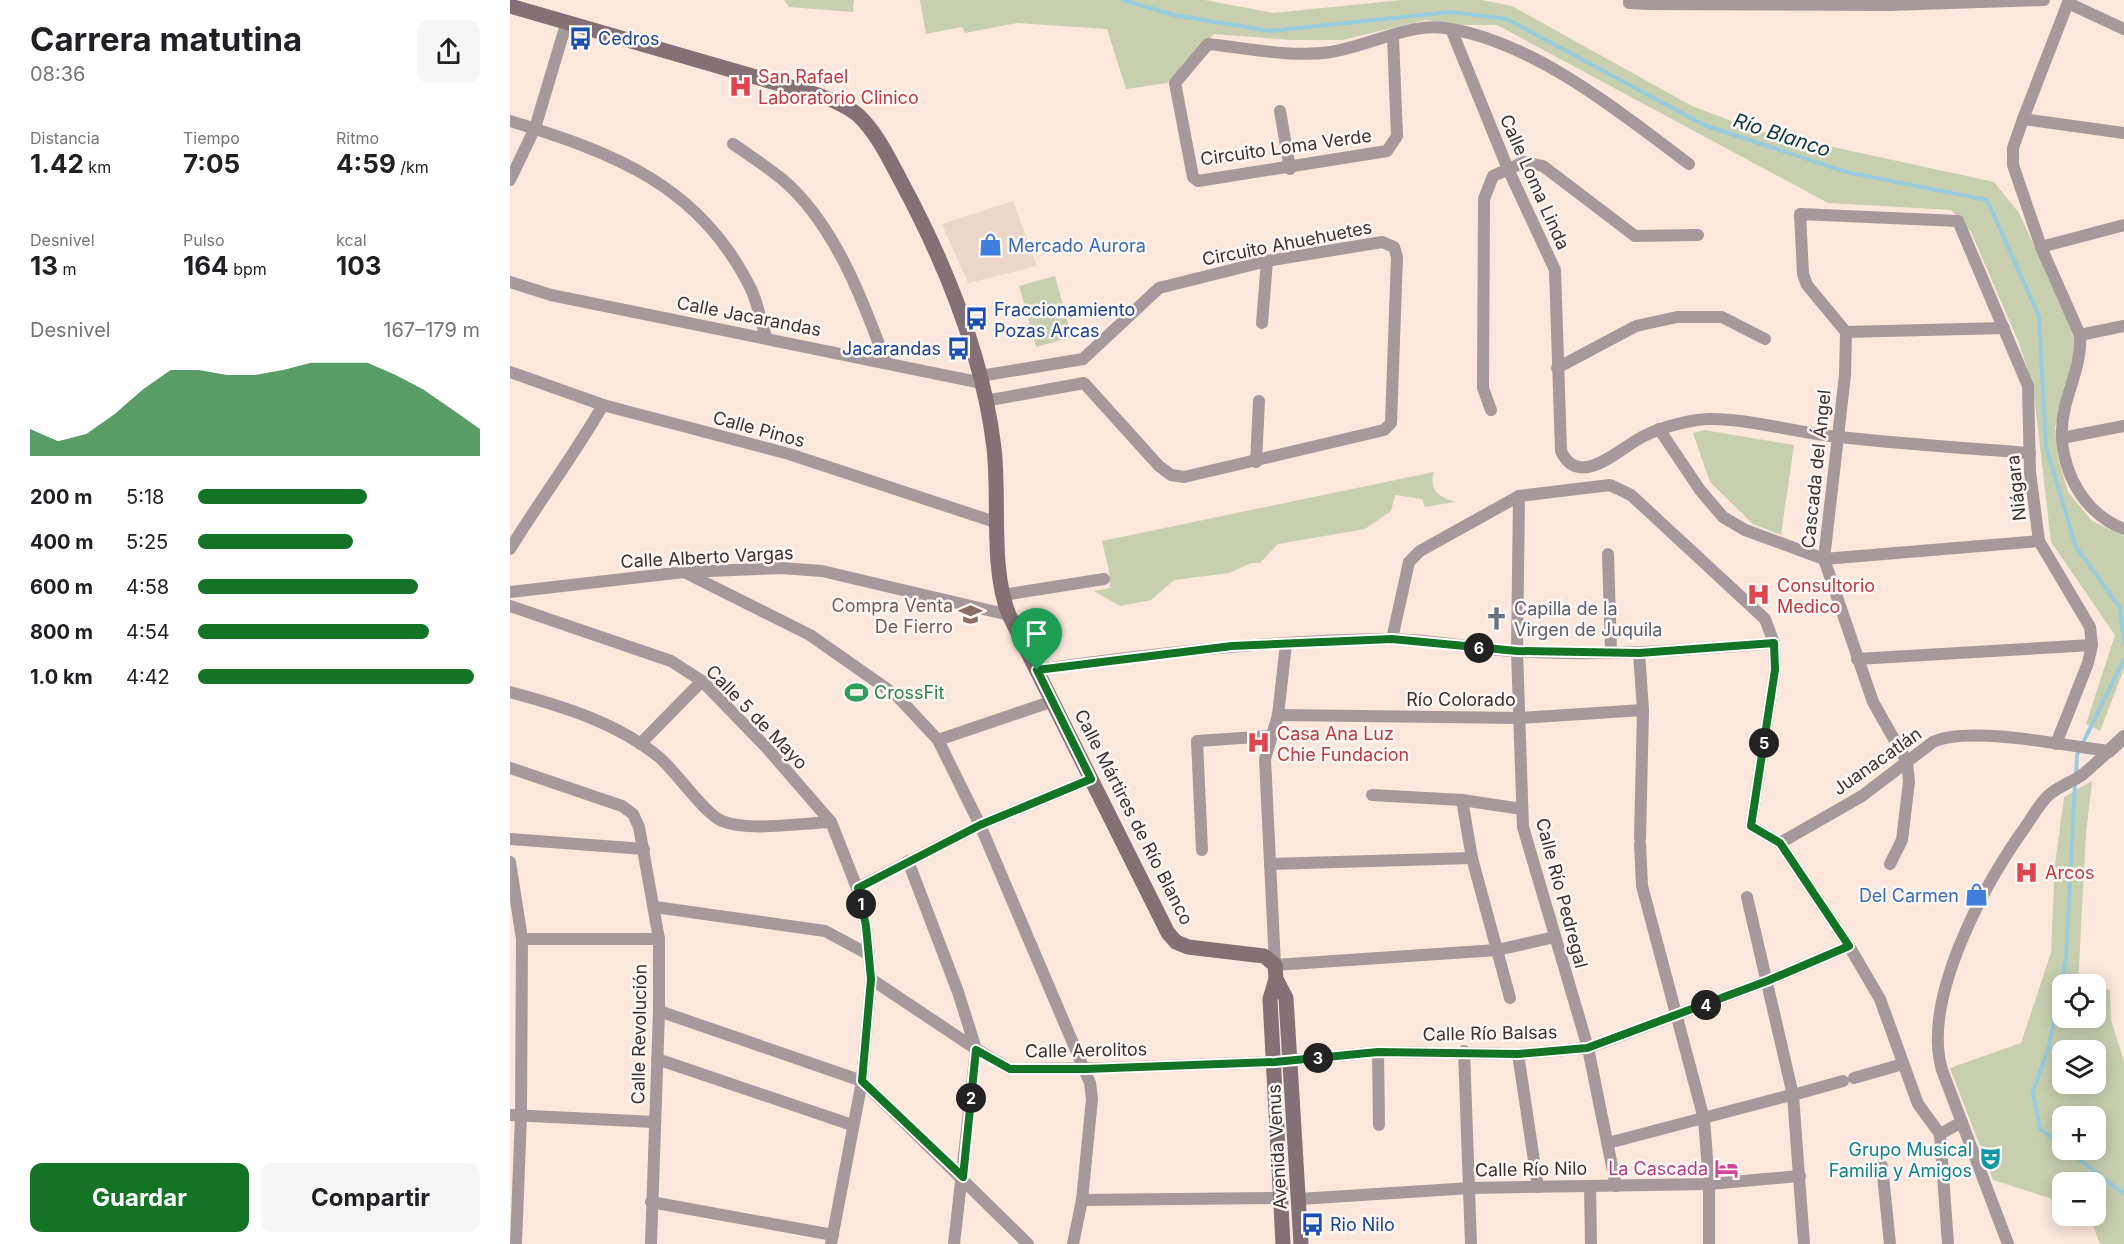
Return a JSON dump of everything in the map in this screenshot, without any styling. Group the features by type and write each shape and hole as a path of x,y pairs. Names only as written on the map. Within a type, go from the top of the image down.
{"main road":[{"name":"Calle Mártires de Río Blanco","path":"510,6 838,102 857,114 876,136 917,212 958,303 981,380 995,461 1003,595 1009,615 1172,937 1188,947 1264,956 1275,972"},
{"name":"Avenida Venus","path":"1275,972 1286,998 1292,1060 1301,1244"},
{"name":"Avenida Venus","path":"1275,972 1270,999 1283,1244"}],"street":[{"path":"1629,2 1889,5 2044,1"},
{"path":"2124,29 2068,1 2013,148 2013,165 2041,247 2080,335 2081,349 2065,408 2062,438 2070,477 2087,506 2112,525 2124,529"},
{"path":"510,180 535,129 567,21"},
{"path":"1393,37 1419,28 1451,29 1474,33 1538,62 1597,95 1689,164"},
{"name":"Calle Loma Linda","path":"1451,29 1508,169 1555,270 1557,368 1562,451 1565,458 1580,466 1597,465 1643,436 1659,429"},
{"name":"Circuito Loma Verde","path":"1393,37 1397,136 1387,151 1198,182 1193,177 1175,83 1208,44 1297,53 1329,53 1393,37"},
{"path":"1280,111 1290,168"},
{"path":"2023,119 2124,133"},
{"path":"510,121 638,168 671,189 701,217 731,254 752,291 766,337"},
{"path":"733,144 783,180 823,226 863,299 886,363"},
{"path":"1491,410 1483,388 1484,199 1493,176 1524,162 1543,166 1635,236 1698,235"},
{"name":"Niágara","path":"1846,332 1807,285 1803,274 1800,214 1958,221 2028,386 2030,453 2039,541 2090,627 2092,645"},
{"path":"2041,247 2124,225"},
{"name":"Circuito Ahuehuetes","path":"981,380 1083,359 1159,288 1267,261 1382,242 1394,247 1398,257 1391,423 1383,430 1256,462 1184,477 1171,474 1159,466 1084,383 985,401"},
{"path":"1262,323 1267,261"},
{"name":"Calle Jacarandas","path":"510,282 551,295 981,380"},
{"path":"1557,368 1636,326 1677,316 1722,317 1764,339"},
{"path":"2080,335 2124,326"},
{"path":"1846,332 2004,328"},
{"name":"Cascada del Ángel","path":"1846,332 1845,375 1824,560 1873,702 1907,762"},
{"name":"Calle Pinos","path":"510,372 603,405 789,454 998,523"},
{"path":"1256,462 1259,401"},
{"path":"510,549 547,489 579,446 603,405"},
{"path":"2030,453 1837,437 1707,419 1659,429 1700,490 1723,517 1744,530 1824,560 2039,541"},
{"path":"2062,438 2124,426"},
{"path":"1392,639 1409,562 1420,551 1520,496 1610,485 1631,495 1765,620 1774,643 1775,670 1751,826 1780,843 1849,946 1882,1004 1918,1104 1940,1134 1948,1244"},
{"name":"Calle Río Pedregal","path":"1520,496 1517,651 1525,838 1587,1048 1616,1186"},
{"path":"1608,554 1611,652"},
{"name":"Calle Alberto Vargas","path":"510,592 684,572 781,568 822,571 1009,615"},
{"path":"684,572 810,635 897,696 938,740 980,825 1086,1069 1092,1099 1082,1200 1073,1244"},
{"path":"1003,595 1104,579"},
{"name":"Calle 5 de Mayo","path":"510,606 671,661 702,681 766,747 831,822 858,888 866,926 871,979 862,1081 832,1240"},
{"path":"1037,670 1232,646 1392,639 1517,651 1639,653 1774,643"},
{"path":"1286,644 1278,715 1265,759 1275,972 1497,950 1555,937"},
{"path":"1857,659 2092,645 2088,663 2056,744"},
{"path":"1639,653 1643,710 1640,841 1642,886 1704,1119 1709,1184 1709,1244"},
{"path":"640,744 702,681"},
{"path":"510,692 563,706 640,744 661,759 719,820 738,826 831,822"},
{"path":"938,740 1053,701"},
{"name":"Río Colorado","path":"1278,715 1519,718 1643,710"},
{"name":"Juanacatlán","path":"1780,843 1862,796 1944,737 1975,734 2109,751"},
{"path":"1202,850 1197,741 1271,736"},
{"path":"2008,1244 1938,1058 1938,1025 1951,970 1983,893 2017,838 2049,794 2081,776 2124,737"},
{"path":"1890,864 1902,840 1909,782 1907,762"},
{"name":"Calle Revolución","path":"510,768 622,806 633,814 639,827 659,939 659,1011 651,1244"},
{"path":"858,888 980,825 1091,779"},
{"path":"1372,795 1462,800 1522,808"},
{"path":"1462,800 1472,858 1510,998"},
{"path":"510,839 644,849"},
{"path":"1270,864 1472,858"},
{"path":"908,861 958,992 976,1050 954,1244"},
{"path":"510,862 522,939 515,1115 516,1244"},
{"path":"1747,897 1767,981 1790,1096 1800,1176 1804,1244"},
{"path":"655,907 825,931 868,954"},
{"path":"522,939 659,939"},
{"name":"Calle Río Balsas","path":"1292,1060 1378,1052 1464,1051 1518,1054 1587,1048 1678,1016 1849,946"},
{"name":"Calle Aerolitos","path":"871,979 976,1050 1010,1069 1086,1069 1292,1060"},
{"path":"659,1011 862,1081 963,1177 1028,1244"},
{"path":"1464,1051 1472,1244"},
{"path":"1378,1052 1379,1125"},
{"path":"1518,1054 1538,1187"},
{"path":"657,1059 852,1125"},
{"path":"1608,1143 1903,1064"},
{"path":"515,1115 655,1122"},
{"path":"1940,1134 1962,1122"},
{"path":"1882,1166 1890,1244"},
{"name":"Calle Río Nilo","path":"1299,1198 1471,1188 1709,1184 1800,1176"},
{"path":"1590,1186 1591,1244"},
{"path":"1082,1200 1282,1198"},
{"path":"651,1202 832,1240"}],"shaded area":[{"name":"Mercado Aurora","path":"1013,201 1037,266 968,283 942,224"}],"green space":[{"path":"784,0 854,0 853,12 789,7"},
{"path":"920,0 1205,0 1273,13 1402,0 1482,0 1512,6 1692,106 1755,130 1994,182 2019,213 2080,346 2055,427 2058,458 2068,492 2092,521 2124,536 2124,669 2100,731 2086,724 2115,635 2051,542 2033,386 2019,343 1971,232 1951,210 1828,203 1497,25 1462,25 1426,20 1342,40 1291,40 1214,34 1167,83 1126,89 1107,29 1017,23 965,33 962,27 926,34"},
{"path":"1055,276 1072,337 1036,347 1019,286"},
{"path":"1704,430 1794,445 1781,535 1753,524 1710,482 1693,433"},
{"path":"1434,472 1433,484 1436,492 1455,502 1425,507 1422,499 1395,495 1391,511 1365,529 1278,544 1260,563 1251,563 1229,573 1174,580 1151,600 1120,606 1094,591 1110,588 1109,570 1102,541"},
{"path":"2092,781 2086,833 2079,974 2052,974 2052,1028 2106,1028 2106,989 2110,990 2111,1020 2124,1061 2124,1244 2100,1244 2093,1226 2106,1226 2106,1172 2052,1172 2052,1199 1993,1180 1950,1068 2021,1043 2051,952 2055,865 2064,797"}],"waterway":[{"name":"Río Blanco","path":"1123,0 1173,15 1270,31 1450,12 1507,19 1704,125 1846,172 1987,200 2039,316 2046,447 2076,547 2120,608 2124,643"},
{"path":"2076,776 2077,755 2124,659"},
{"path":"2052,1138 2040,1129 2033,1092 2049,1046 2066,958 2075,784"},
{"path":"2080,1160 2124,1194"}],"place":[{"name":"Cedros","path":"580,38"},
{"name":"San Rafael Laboratorio Clinico","path":"740,86"},
{"name":"Mercado Aurora","path":"990,245"},
{"name":"Fraccionamiento Pozas Arcas","path":"976,319"},
{"name":"Jacarandas","path":"959,348"},
{"name":"Consultorio Medico","path":"1759,595"},
{"name":"Compra Venta De Fierro","path":"971,615"},
{"name":"Capilla de la Virgen de Juquila","path":"1496,618"},
{"name":"CrossFit","path":"856,692"},
{"name":"Casa Ana Luz Chie Fundacion","path":"1259,743"},
{"name":"Arcos","path":"2027,872"},
{"name":"Del Carmen","path":"1977,895"},
{"name":"Grupo Musical Familia y Amigos","path":"1990,1159"},
{"name":"La Cascada","path":"1726,1168"},
{"name":"Rio Nilo","path":"1312,1224"}],"route":[{"path":"1392,639 1517,651 1639,653 1774,643 1775,670 1751,826 1780,843 1849,946 1678,1016 1587,1048 1518,1054 1464,1051 1378,1052 1275,1062 1086,1069 1010,1069 976,1050 963,1177 862,1081 871,979 866,926 858,888 980,825 1091,779 1037,670 1232,646 1363,640 1392,639"}]}
